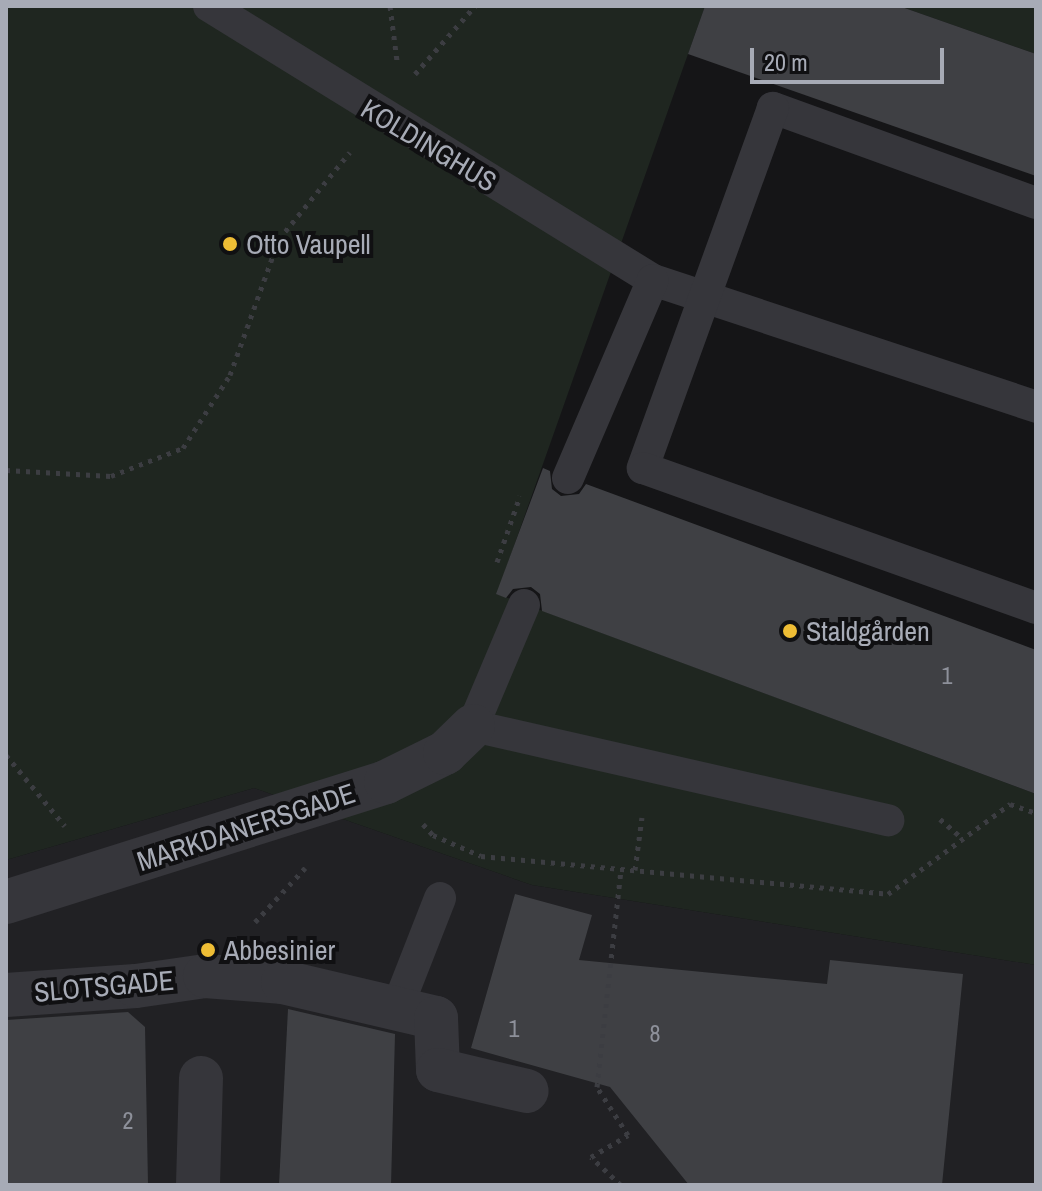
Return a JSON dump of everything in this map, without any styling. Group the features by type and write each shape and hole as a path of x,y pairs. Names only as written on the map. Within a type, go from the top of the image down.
{"street":[{"name":"MARKDANERSGADE","path":"6,902 386,782 445,753 473,726"},
{"name":"SLOTSGADE","path":"6,995 136,986 205,976 283,982 436,1018 438,1070 527,1091"},
{"path":"198,1185 201,1078"}],"lane":[{"name":"KOLDINGHUS","path":"209,6 385,119 653,280 1036,407"},
{"path":"1036,203 773,108 643,468 1036,608"},
{"path":"568,478 653,280"},
{"path":"524,605 473,726 888,820"},
{"path":"397,1008 440,898"}],"path":[{"path":"412,77 475,6"},
{"path":"6,470 111,476 183,448 230,375 279,239 339,162 385,119"},
{"path":"507,646 487,591 524,483"},
{"path":"6,755 103,872"},
{"path":"386,782 433,835 481,856 888,894 1010,804 1036,813"},
{"path":"205,976 311,862"},
{"path":"621,869 597,1087 628,1135 591,1157 621,1185"}],"shaded area":[{"path":"6,6 705,6 497,594 1036,794 1036,965 532,885 254,788 6,860"},
{"path":"899,6 1036,6 1036,54"},
{"path":"254,788 532,885 1036,965 1036,1185 6,1185 6,860"}],"building":[{"path":"705,6 899,6 1036,54 1036,176 688,54"},
{"name":"Staldgården","path":"543,468 550,471 552,489 561,496 579,494 586,484 1036,650 1036,794 542,611 540,594 531,587 513,589 506,598 496,594"},
{"path":"515,894 592,915 579,960 827,984 830,960 963,974 942,1185 689,1185 610,1087 471,1048"},
{"path":"288,1009 395,1034 391,1185 279,1185"},
{"path":"128,1012 145,1027 148,1185 6,1185 6,1020"}],"place":[{"name":"Otto Vaupell","path":"230,244"},
{"name":"Staldgården","path":"790,631"},
{"name":"Abbesinier","path":"208,950"}]}
